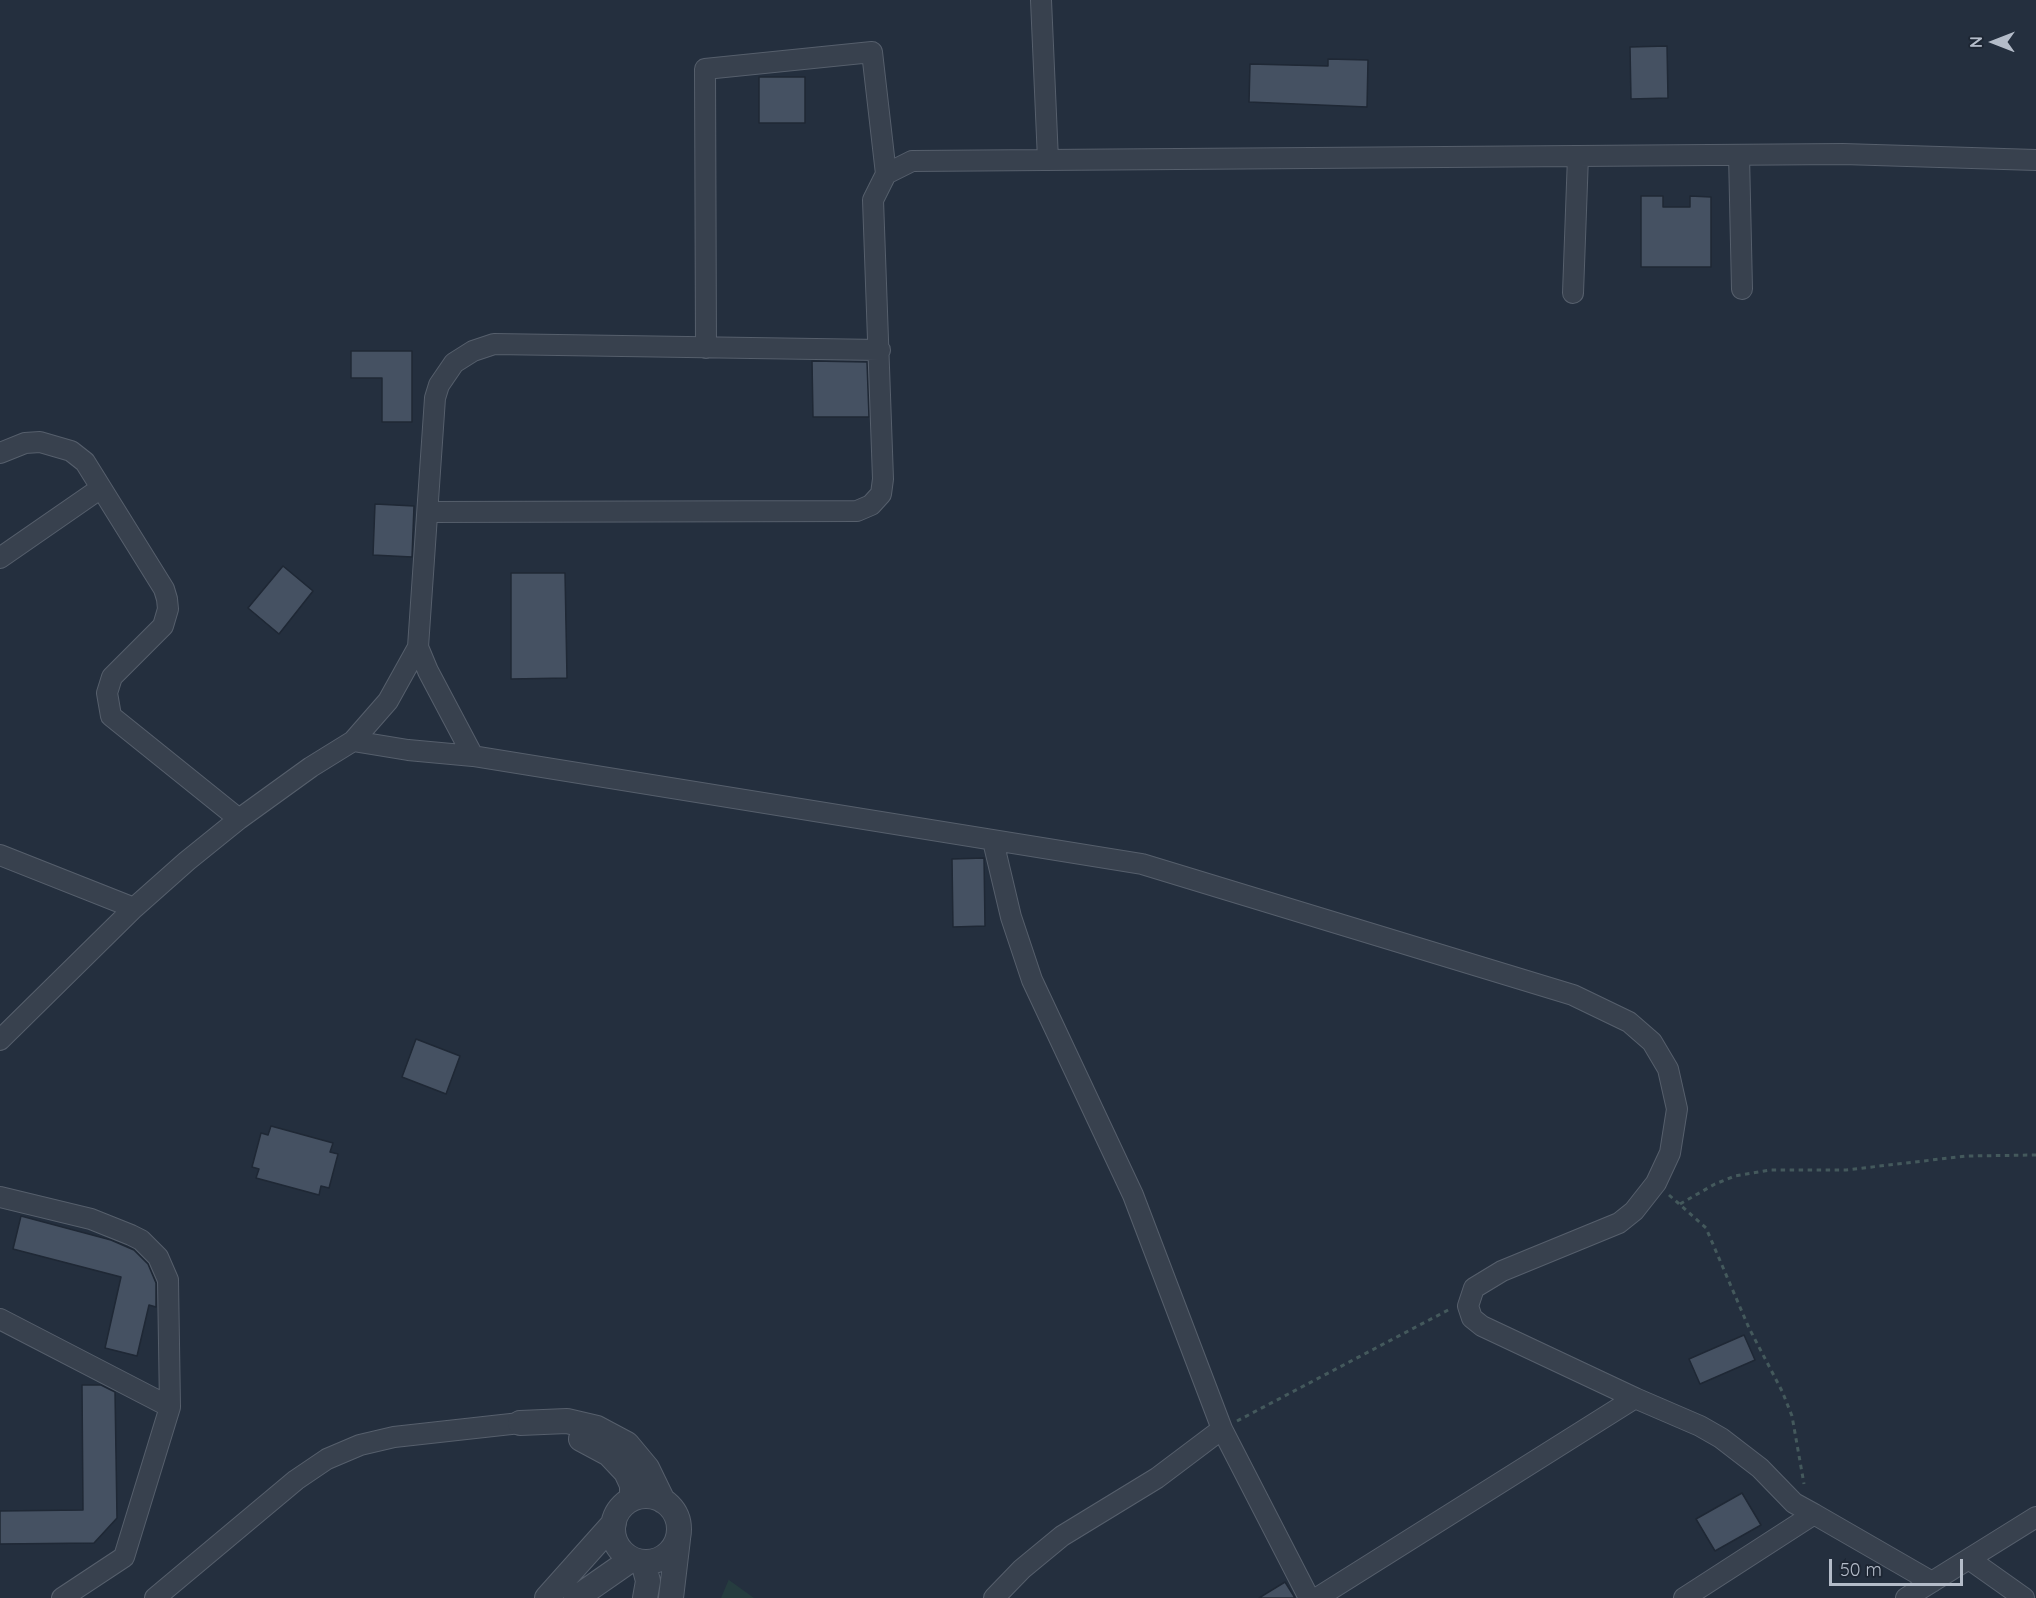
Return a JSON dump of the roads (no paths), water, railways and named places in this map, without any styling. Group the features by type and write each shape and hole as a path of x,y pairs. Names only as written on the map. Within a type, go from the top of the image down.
{"street":[{"path":"1041,0 1048,160"},
{"path":"706,348 705,69 872,52 886,174"},
{"path":"428,512 865,509 877,500 883,487 873,200 886,174 912,161 1843,154 2036,160"},
{"path":"1739,155 1742,289"},
{"path":"1573,293 1578,156"},
{"path":"0,1040 134,908 239,819 311,767 353,741 388,701 418,647 435,398 446,374 463,356 494,344 880,350"},
{"path":"0,453 33,442 71,451 85,462 164,589 168,609 163,626 112,677 107,693 111,716 239,819"},
{"path":"0,558 101,488"},
{"path":"418,647 428,671 473,756"},
{"path":"353,741 408,750 473,756 993,841 1112,858 1182,874 1573,995 1629,1022 1652,1042 1664,1062 1672,1083 1677,1109 1674,1138 1656,1183 1634,1211 1619,1223 1502,1271 1479,1284 1468,1300 1469,1312 1482,1326 1700,1426 1721,1438 1760,1468 1794,1503 1932,1582"},
{"path":"993,841 1011,917 1032,980 1133,1195 1222,1429 1309,1598"},
{"path":"0,855 134,908"},
{"path":"0,1197 112,1226 141,1240 158,1257 168,1280 170,1407 124,1557 62,1598"},
{"path":"0,1319 170,1407"},
{"path":"1317,1598 1635,1398"},
{"path":"155,1598 296,1480 327,1459 360,1445 394,1437 520,1423 567,1421 597,1428 627,1444 647,1468 663,1501 676,1517 678,1539 670,1598"},
{"path":"520,1423 588,1441 609,1454 626,1472 632,1485 632,1499"},
{"path":"994,1598 1022,1569 1062,1536 1157,1478 1222,1429"},
{"path":"547,1598 614,1523 623,1505 642,1496 663,1501"},
{"path":"1684,1598 1814,1514"},
{"path":"1906,1598 2036,1517"},
{"path":"614,1523 616,1544 637,1561 648,1581 645,1598"},
{"path":"576,1598 637,1561 664,1557 678,1539"},
{"path":"1969,1559 2024,1598"}]}
